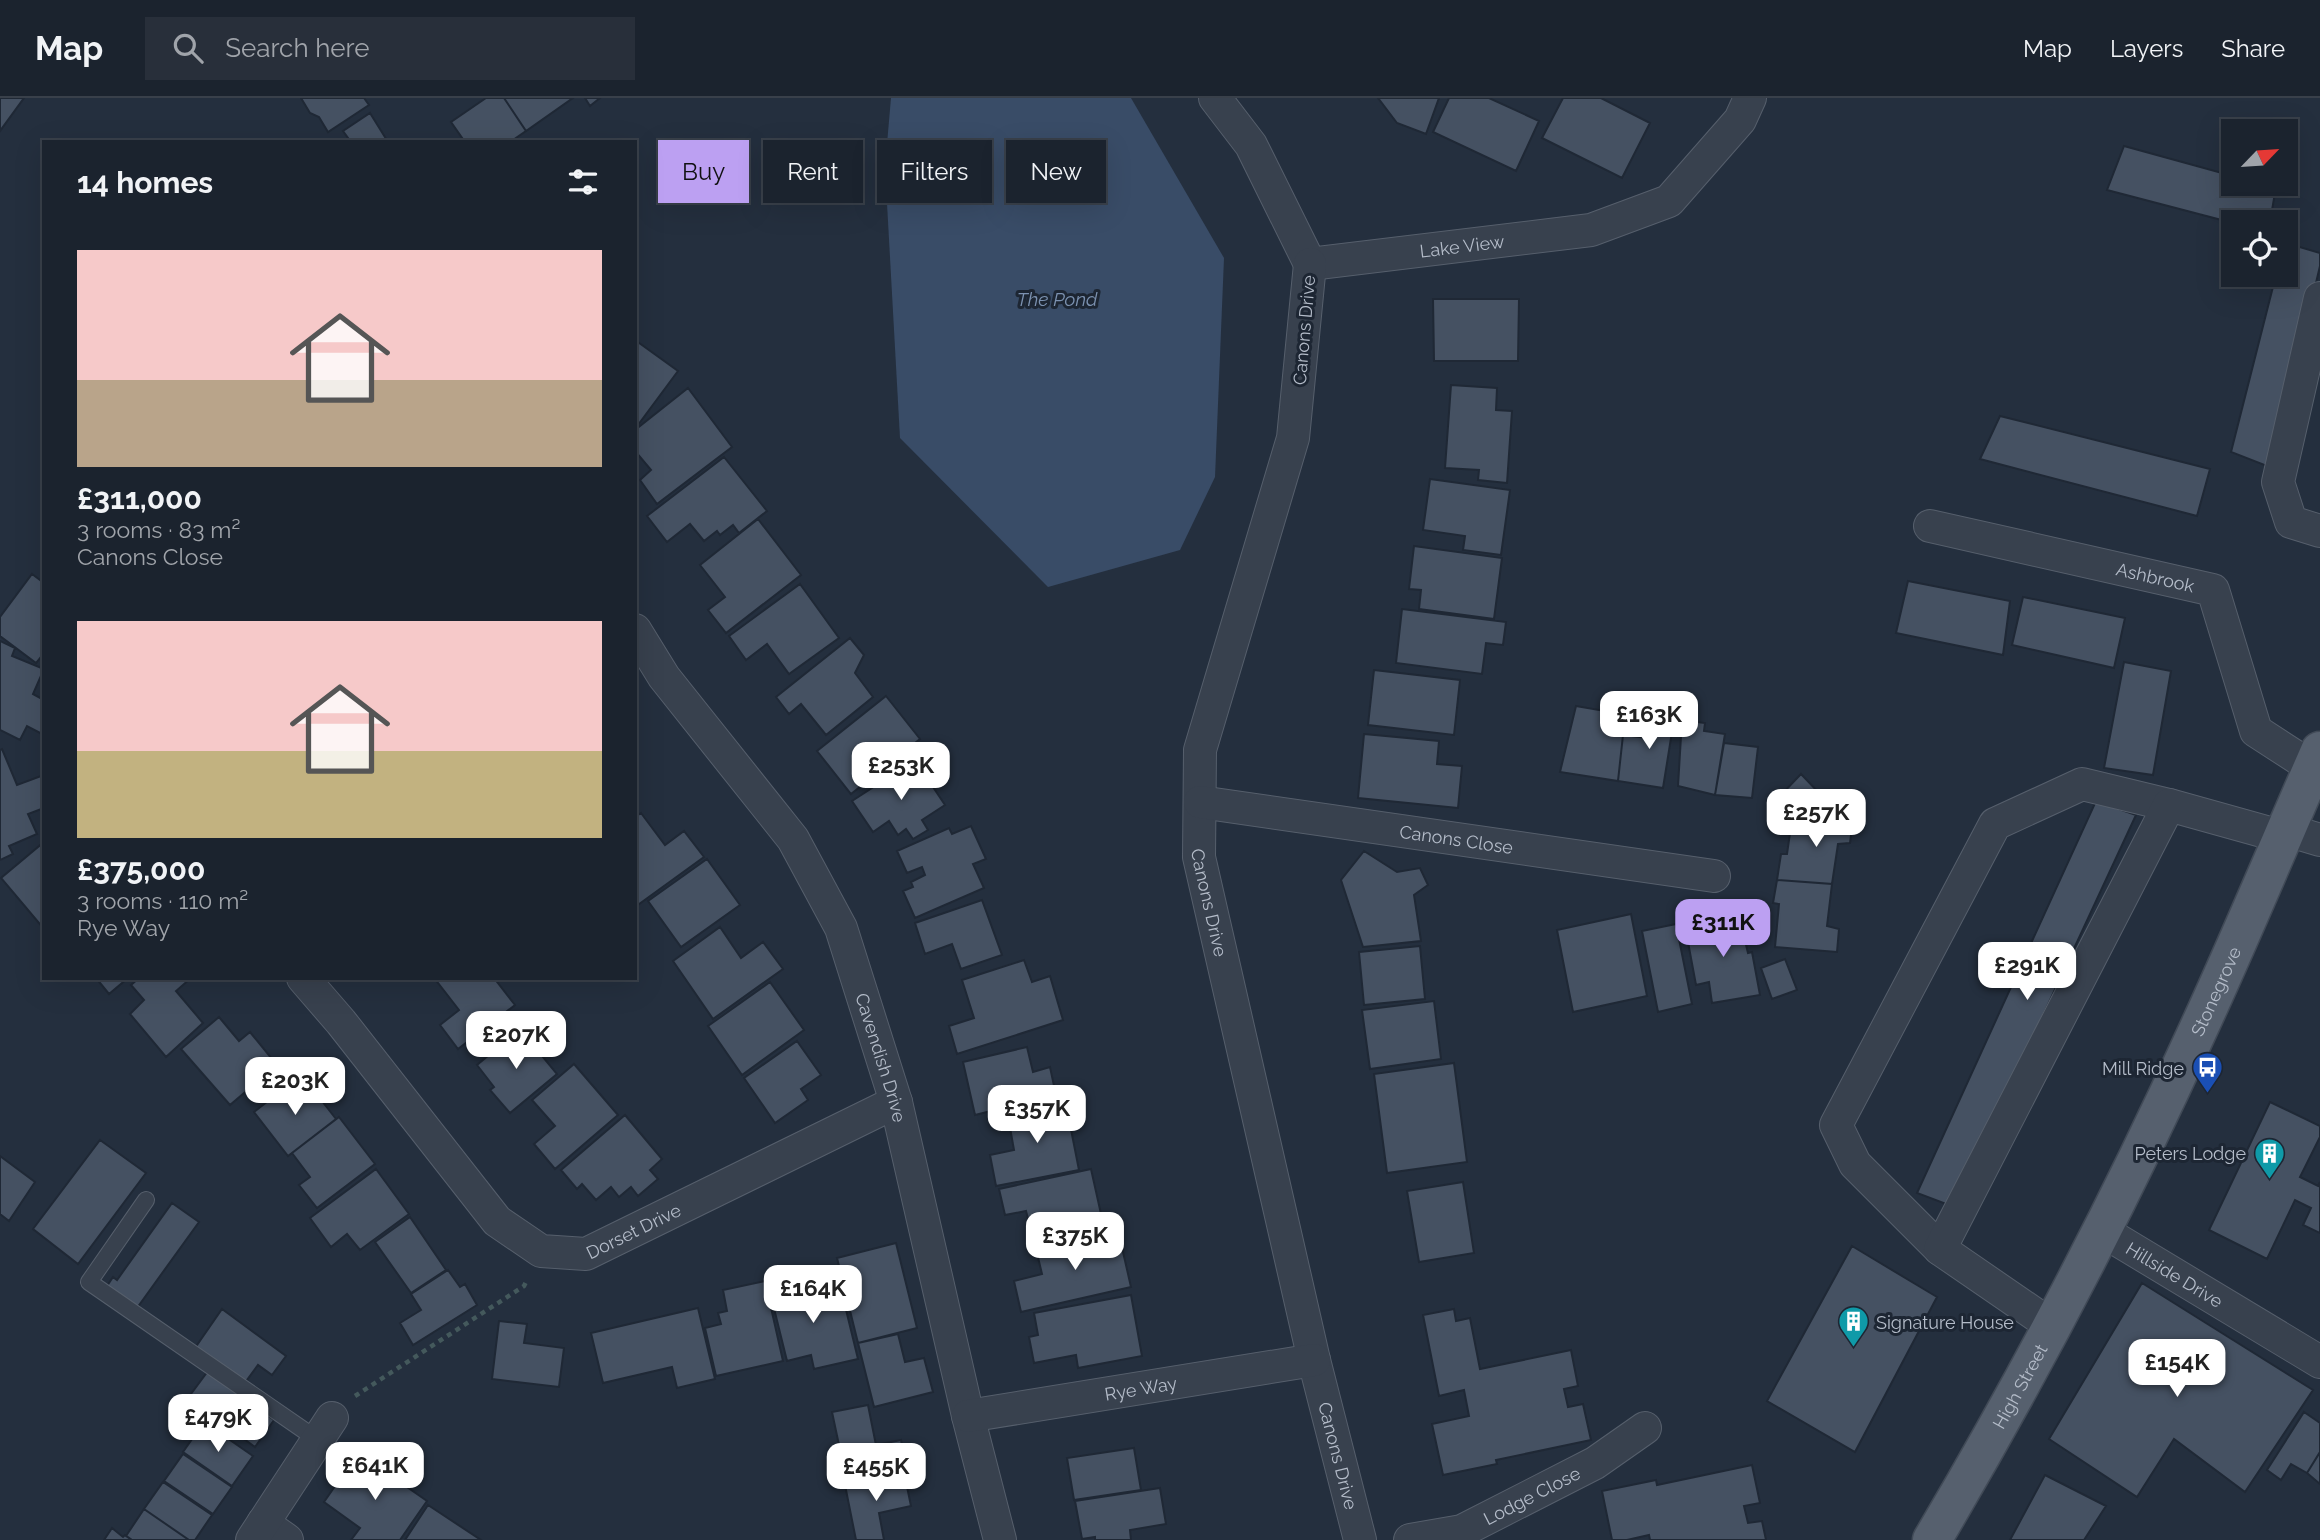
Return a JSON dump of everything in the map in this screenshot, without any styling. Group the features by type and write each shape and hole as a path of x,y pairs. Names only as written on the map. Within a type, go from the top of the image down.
{"main road":[{"name":"Stonegrove","path":"2101,1230 2297,835 2316,759"},
{"name":"High Street","path":"1932,1540 2052,1326 2101,1230"}],"street":[{"path":"1215,98 1251,145 1310,264"},
{"name":"Lake View","path":"1310,264 1591,230 1670,201 1740,120 1750,98"},
{"name":"Canons Drive","path":"1310,264 1293,438 1200,750 1199,857 1314,1360 1360,1540"},
{"path":"2320,298 2278,482 2291,522 2320,531"},
{"name":"Ashbrook","path":"1930,526 2213,590 2256,731 2316,759"},
{"name":"Cavendish Drive","path":"637,633 664,677 793,839 841,928 896,1102 968,1416 1000,1540"},
{"path":"2052,1326 1940,1249 1855,1164 1836,1125 1995,824 2082,785 2297,835"},
{"name":"Canons Close","path":"1200,802 1714,876"},
{"path":"1940,1249 2169,805"},
{"path":"305,980 341,1022 497,1221 541,1251"},
{"name":"Dorset Drive","path":"541,1251 586,1254 896,1102"},
{"name":"Hillside Drive","path":"2101,1230 2320,1362"},
{"name":"Rye Way","path":"968,1416 1314,1360"},
{"name":"Lodge Close","path":"1410,1540 1462,1531 1595,1463 1646,1428"},
{"path":"267,1534 325,1429"}],"lane":[{"path":"146,1200 89,1282 325,1429"}],"path":[{"path":"325,1429 348,1400 524,1286 541,1251"}],"water":[{"name":"The Pond","path":"891,98 1131,98 1224,258 1215,477 1180,550 1048,587 900,438 887,203 992,203 992,140 887,140"}],"building":[{"path":"0,98 24,98 0,131"},
{"path":"301,98 364,98 369,105 328,132 319,117 310,113"},
{"path":"486,98 504,98 526,131 513,140 464,140 451,122"},
{"path":"504,98 573,98 526,131"},
{"path":"585,98 600,98 590,106"},
{"path":"1378,98 1439,98 1426,134 1397,123"},
{"path":"1449,98 1489,98 1539,121 1516,171 1433,132"},
{"path":"1563,98 1601,98 1650,123 1622,178 1542,138"},
{"path":"370,113 387,140 350,140 343,131"},
{"path":"2124,146 2221,173 2221,196 2274,196 2272,210 2221,210 2221,220 2107,190"},
{"path":"2298,247 2320,253 2320,266 2272,468 2231,452 2273,287 2298,287"},
{"path":"1433,299 1519,299 1518,361 1434,361"},
{"path":"637,341 678,371 637,426"},
{"path":"1451,385 1497,388 1496,410 1512,411 1507,483 1478,480 1479,470 1445,468"},
{"path":"688,388 732,447 657,504 640,480 651,470 637,453 637,428"},
{"path":"2000,416 2210,469 2197,516 1980,459"},
{"path":"724,457 767,511 739,533 733,525 720,535 717,531 704,541 690,524 667,542 647,516"},
{"path":"1430,479 1510,490 1501,555 1463,550 1465,536 1423,530"},
{"path":"758,519 801,575 726,633 708,610 725,597 700,565"},
{"path":"1414,546 1502,558 1494,619 1419,609 1421,590 1409,589"},
{"path":"32,574 42,582 42,656 36,663 0,636 0,617"},
{"path":"1908,581 2010,601 2003,655 1896,633"},
{"path":"800,584 839,638 789,674 767,644 746,660 729,636"},
{"path":"2023,597 2125,618 2114,668 2012,645"},
{"path":"1402,609 1506,622 1503,645 1486,643 1482,674 1396,663"},
{"path":"850,638 864,655 855,673 873,697 826,735 801,704 789,714 776,697"},
{"path":"0,641 15,648 12,656 42,668 33,694 42,699 42,734 27,726 20,740 0,730"},
{"path":"2124,662 2171,671 2153,775 2104,768"},
{"path":"1374,670 1460,680 1454,735 1368,725"},
{"path":"886,696 920,739 851,794 817,751"},
{"path":"1652,704 1676,707 1663,788 1618,781 1623,735 1647,738"},
{"path":"1576,706 1605,711 1604,730 1623,735 1618,781 1560,772"},
{"path":"1682,720 1705,723 1704,731 1725,734 1715,795 1678,786"},
{"path":"1364,734 1439,741 1437,764 1462,766 1458,808 1358,798"},
{"path":"1724,743 1758,747 1752,798 1715,795"},
{"path":"2,749 17,785 41,776 42,809 28,814 37,834 9,846 13,854 0,860"},
{"path":"915,760 945,805 922,820 928,830 913,839 906,829 898,835 889,821 873,832 852,801"},
{"path":"1801,774 1821,795 1801,815 1780,796"},
{"path":"2096,801 2136,815 1954,1207 1917,1193"},
{"path":"1821,809 1854,811 1850,843 1838,844 1832,884 1777,880 1781,854 1787,854 1791,826 1819,829"},
{"path":"641,813 665,845 684,831 704,857 637,906 637,816"},
{"path":"971,826 986,859 973,864 984,888 915,918 903,891 913,887 911,882 925,875 922,867 907,873 897,851 949,828 952,834"},
{"path":"42,844 42,927 1,878"},
{"path":"1364,851 1397,872 1420,868 1428,885 1414,895 1421,941 1363,947 1341,880"},
{"path":"707,859 740,905 681,947 648,901"},
{"path":"1777,880 1832,884 1827,926 1839,929 1837,952 1775,947 1779,904 1773,903"},
{"path":"982,900 1002,955 961,969 952,944 925,954 915,923"},
{"path":"1631,914 1647,996 1573,1012 1557,930"},
{"path":"1739,916 1748,953 1752,952 1760,995 1712,1003 1709,982 1696,985 1685,926"},
{"path":"1676,924 1692,1004 1658,1012 1642,931"},
{"path":"720,927 741,958 763,942 783,969 713,1019 673,961"},
{"path":"1420,946 1425,999 1364,1005 1359,952"},
{"path":"1785,959 1797,990 1772,999 1761,968"},
{"path":"1024,960 1032,982 1050,976 1063,1020 957,1054 949,1026 974,1018 962,980"},
{"path":"98,980 126,980 109,994"},
{"path":"137,980 189,980 176,991 203,1023 166,1057 130,1014 144,1000 131,985"},
{"path":"436,980 496,980 515,1005 458,1049 440,1025 459,1010"},
{"path":"770,982 804,1030 742,1075 708,1026"},
{"path":"1434,1001 1441,1059 1370,1069 1362,1010"},
{"path":"219,1017 239,1041 250,1032 277,1065 230,1105 181,1049"},
{"path":"520,1029 557,1074 510,1113 490,1090 494,1087 477,1065"},
{"path":"797,1041 821,1075 801,1089 808,1100 775,1123 744,1078"},
{"path":"1027,1047 1033,1072 1050,1067 1056,1095 975,1115 963,1062"},
{"path":"1454,1063 1467,1162 1387,1173 1374,1074"},
{"path":"574,1064 618,1115 555,1169 534,1144 555,1126 532,1100"},
{"path":"295,1080 304,1091 311,1087 336,1119 288,1156 254,1112"},
{"path":"1065,1099 1079,1170 996,1186 990,1155 1014,1150 1007,1111"},
{"name":"Peters Lodge","path":"2270,1102 2320,1126 2320,1137 2300,1177 2318,1186 2320,1182 2320,1233 2303,1225 2311,1208 2295,1200 2267,1259 2209,1230"},
{"path":"625,1115 662,1159 650,1170 658,1179 638,1196 631,1187 619,1197 611,1187 596,1200 582,1184 577,1189 561,1170"},
{"path":"339,1117 375,1164 317,1208 299,1185 310,1177 292,1153"},
{"path":"100,1140 146,1173 78,1264 33,1229"},
{"path":"0,1156 35,1182 9,1221 0,1214"},
{"path":"376,1169 409,1214 360,1250 347,1234 331,1247 310,1218"},
{"path":"1091,1169 1105,1232 1084,1237 1082,1228 1033,1239 1026,1211 1005,1215 999,1189"},
{"path":"1463,1182 1474,1253 1419,1262 1407,1191"},
{"path":"172,1203 199,1222 137,1308 107,1286 113,1277 117,1280"},
{"path":"410,1217 446,1270 411,1293 375,1242"},
{"path":"1118,1230 1131,1287 1021,1312 1014,1281 1042,1274 1036,1249"},
{"path":"896,1243 917,1328 858,1343 837,1258"},
{"name":"Signature House","path":"1852,1246 1937,1297 1855,1452 1767,1401"},
{"path":"448,1270 460,1287 465,1284 477,1305 413,1345 400,1323 421,1310 411,1294"},
{"path":"784,1276 789,1297 840,1285 858,1359 814,1369 811,1355 787,1361 767,1280"},
{"path":"765,1281 783,1361 716,1376 705,1328 721,1324 718,1313 727,1311 723,1290"},
{"path":"2142,1283 2313,1390 2245,1492 2174,1439 2137,1497 2049,1439"},
{"path":"1131,1295 1142,1356 1078,1368 1076,1355 1034,1363 1029,1337 1038,1335 1034,1313"},
{"path":"698,1308 715,1379 677,1388 672,1367 603,1383 591,1333"},
{"path":"222,1309 286,1356 272,1375 258,1365 244,1384 195,1348"},
{"path":"1454,1309 1456,1321 1470,1318 1480,1369 1571,1350 1578,1386 1564,1389 1568,1407 1583,1404 1591,1440 1496,1460 1497,1464 1443,1475 1432,1424 1469,1416 1464,1390 1439,1396 1423,1315"},
{"path":"499,1321 527,1324 524,1343 564,1348 559,1387 492,1379"},
{"path":"898,1334 905,1362 924,1358 933,1392 874,1407 858,1343"},
{"path":"208,1371 274,1420 255,1447 188,1398"},
{"path":"868,1405 876,1445 901,1440 907,1471 847,1483 832,1412"},
{"path":"2304,1412 2320,1423 2320,1452 2307,1473 2291,1464 2281,1480 2267,1470"},
{"path":"204,1422 253,1456 232,1486 183,1452"},
{"path":"1134,1448 1141,1490 1074,1500 1067,1458"},
{"path":"2320,1452 2320,1484 2307,1473"},
{"path":"358,1453 427,1501 400,1540 351,1540 360,1528 324,1502"},
{"path":"183,1454 232,1487 213,1514 164,1481"},
{"path":"1752,1465 1760,1503 1744,1506 1748,1523 1762,1521 1766,1540 1650,1540 1649,1535 1612,1540 1602,1491 1656,1480 1657,1485"},
{"path":"904,1472 911,1506 879,1513 884,1540 856,1540 845,1485"},
{"path":"2045,1475 2106,1506 2084,1540 2010,1540"},
{"path":"163,1482 212,1515 195,1540 189,1540 144,1509"},
{"path":"1160,1488 1166,1524 1130,1530 1131,1540 1095,1540 1095,1537 1082,1539 1075,1501"},
{"path":"428,1505 481,1540 405,1540"},
{"path":"144,1509 189,1540 132,1540 126,1536"},
{"path":"112,1528 123,1537 125,1535 132,1540 104,1540"}],"place":[{"name":"Mill Ridge","path":"2207,1095"},
{"name":"Peters Lodge","path":"2269,1180"},
{"name":"Signature House","path":"1853,1349"}]}
